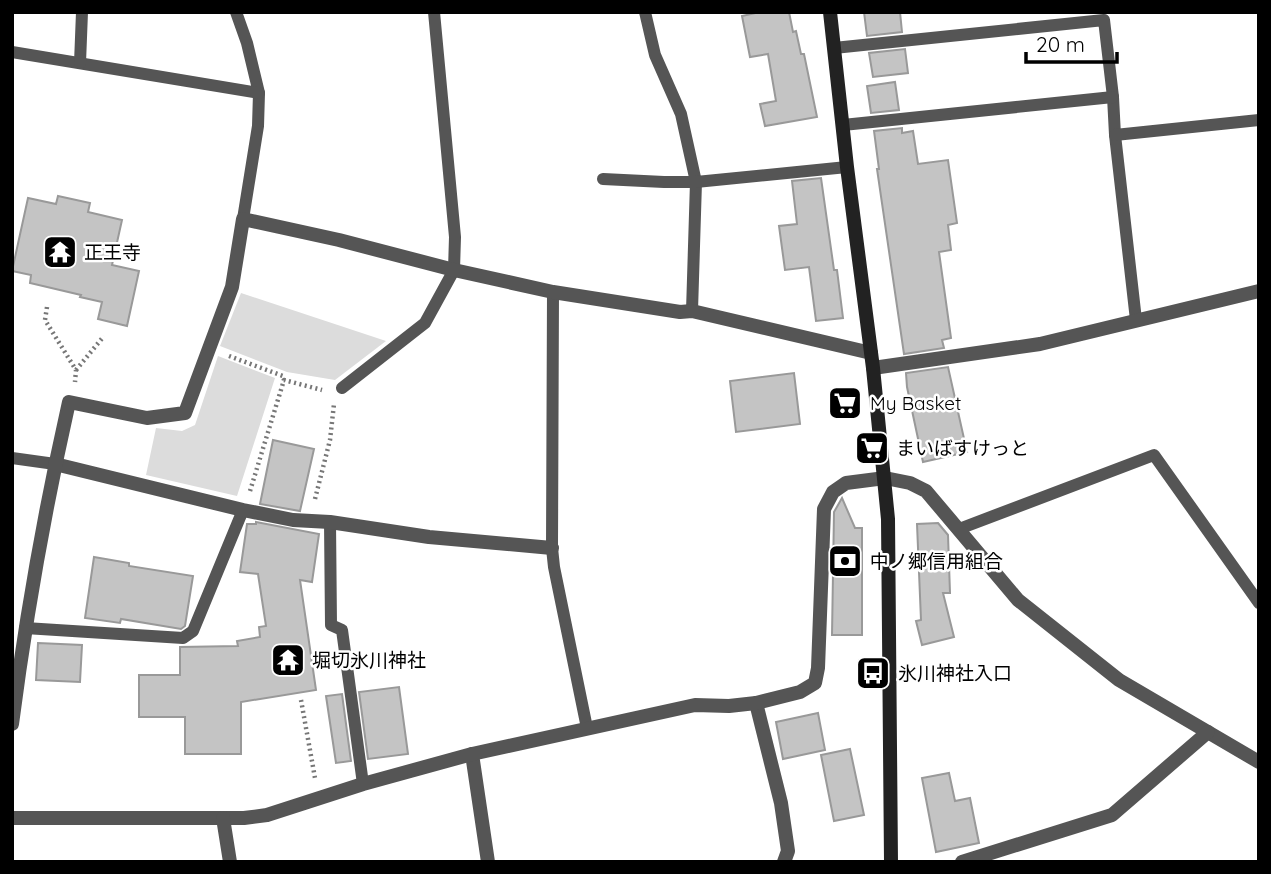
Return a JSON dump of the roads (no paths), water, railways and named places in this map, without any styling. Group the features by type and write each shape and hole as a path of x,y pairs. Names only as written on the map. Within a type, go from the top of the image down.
{"street":[{"path":"830,12 872,360 888,519 891,862"},
{"path":"12,724 20,633 69,402 147,418 185,413 232,286 243,219 554,292 680,312 692,311 872,360 1041,344 1259,291"},
{"path":"55,464 293,520 330,522 429,537 552,548"},
{"path":"12,818 223,818 267,815 363,784 471,754 695,705 729,706 756,703 800,692 815,683 818,668 824,509 833,492 846,483 885,478 909,483 926,491 1018,600 1119,680 1259,762"},
{"path":"756,703 781,803 788,851 784,862"},
{"path":"962,862 1112,815 1208,732"},
{"path":"471,754 488,862"},
{"path":"223,818 230,862"}],"lane":[{"path":"80,63 82,12"},
{"path":"236,12 247,43 259,93 258,126 243,219"},
{"path":"339,391 425,323 454,270 455,237 434,12"},
{"path":"645,12 655,55 681,114 696,182 692,311"},
{"path":"834,48 1103,16 1136,320"},
{"path":"12,52 259,93"},
{"path":"843,125 1113,97"},
{"path":"1115,135 1259,121"},
{"path":"603,179 696,182 847,167"},
{"path":"554,292 552,548 587,728"},
{"path":"959,529 1154,455 1259,603"},
{"path":"12,458 55,464"},
{"path":"20,633 183,638 193,631 243,510"},
{"path":"330,522 331,625 342,630 363,784"}],"place":[{"name":"正王寺","path":"60,252"},
{"name":"My Basket","path":"845,403"},
{"name":"まいばすけっと","path":"872,448"},
{"name":"中ノ郷信用組合","path":"845,561"},
{"name":"堀切氷川神社","path":"288,660"},
{"name":"氷川神社入口","path":"873,673"}]}
